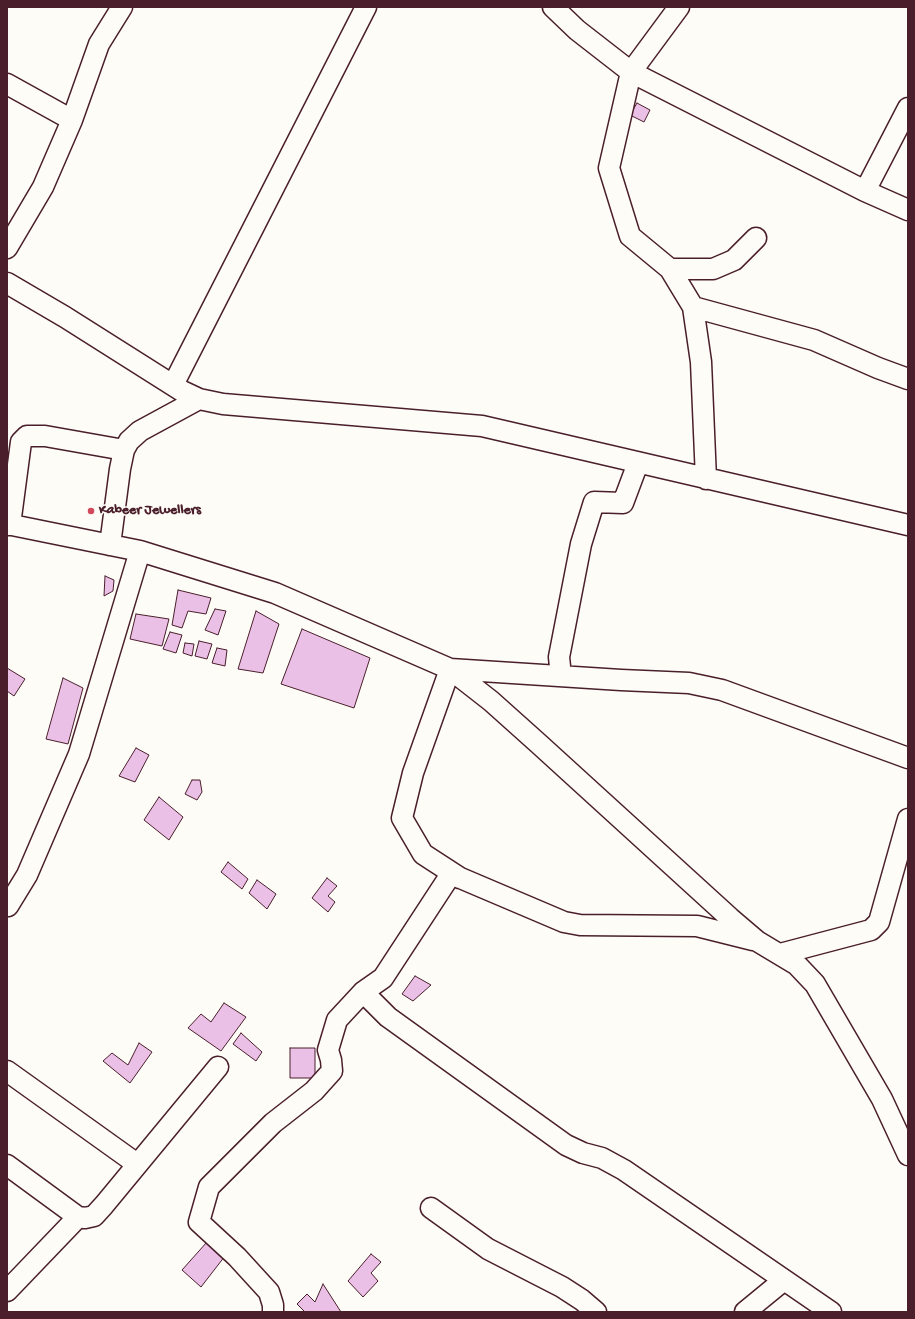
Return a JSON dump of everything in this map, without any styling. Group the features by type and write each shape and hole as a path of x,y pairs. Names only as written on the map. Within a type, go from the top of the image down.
{"street":[{"path":"7,248 43,187 72,120 99,44 122,7"},
{"path":"173,385 366,7"},
{"path":"553,7 577,30 631,72 865,190 908,210"},
{"path":"679,7 631,72 609,168 630,236 670,269 693,307 701,362 706,479"},
{"path":"7,84 72,120"},
{"path":"865,190 908,108"},
{"path":"670,269 713,269 734,260 756,238"},
{"path":"7,283 173,385 199,398 223,404 482,426 908,525"},
{"path":"693,307 814,340 878,368 908,379"},
{"path":"110,545 120,469 124,450 129,441 140,431 199,398"},
{"path":"124,450 45,436 27,436 21,442 9,525 140,551 275,592 450,669 539,744 730,918 758,941 797,965 815,984 882,1099 908,1155"},
{"path":"561,676 559,657 581,544 594,502 623,503 638,463"},
{"path":"8,906 27,875 79,754 140,551"},
{"path":"450,669 689,684 722,690 908,758"},
{"path":"450,669 413,773 402,818 423,854 460,878"},
{"path":"780,954 871,930 879,922 908,819"},
{"path":"273,1312 273,1305 269,1292 237,1257 199,1222 209,1187 273,1124 314,1091 332,1071 328,1050 337,1020 363,992 383,978 451,874 564,922 580,925 697,926 758,941"},
{"path":"363,992 388,1017 566,1145 583,1153 602,1158 624,1170 831,1312"},
{"path":"10,1174 78,1217 85,1218 94,1216 218,1067"},
{"path":"7,1071 137,1164"},
{"path":"431,1208 488,1249 562,1287 582,1300 596,1312"},
{"path":"7,1291 78,1217"},
{"path":"745,1312 784,1280"}],"building":[{"path":"637,103 650,110 644,122 630,115"},
{"path":"105,576 114,580 113,591 104,596"},
{"path":"178,590 211,598 206,614 188,611 182,628 172,625"},
{"path":"215,609 226,611 218,635 205,630"},
{"path":"256,611 279,624 263,673 238,669"},
{"path":"136,614 169,619 162,646 130,639"},
{"path":"302,629 370,658 354,708 281,684"},
{"path":"170,632 182,635 176,653 163,649"},
{"path":"199,641 212,644 207,659 195,656"},
{"path":"185,643 194,644 192,656 183,653"},
{"path":"217,648 227,650 225,666 212,663"},
{"path":"7,668 25,679 14,696 7,691"},
{"path":"63,678 83,688 68,744 46,739"},
{"path":"136,748 149,755 135,782 119,776"},
{"path":"192,780 200,780 202,792 197,800 185,794"},
{"path":"159,797 183,817 169,840 144,820"},
{"path":"228,862 248,879 242,889 221,872"},
{"path":"327,878 337,886 328,896 335,902 328,912 312,898"},
{"path":"257,880 276,894 267,909 249,893"},
{"path":"415,976 431,985 413,1001 402,994"},
{"path":"224,1003 246,1017 221,1051 188,1028 201,1014 211,1022"},
{"path":"241,1033 262,1052 256,1061 233,1044"},
{"path":"139,1043 152,1052 130,1083 103,1061 112,1053 128,1065"},
{"path":"290,1048 315,1048 315,1078 290,1078"},
{"path":"207,1242 225,1256 201,1287 182,1270"},
{"path":"371,1254 381,1262 371,1273 378,1281 363,1297 348,1281"},
{"path":"323,1284 341,1312 303,1312 304,1311 297,1304 307,1294 315,1302"}],"place":[{"name":"Kabeer Jewellers","path":"91,511"}]}
